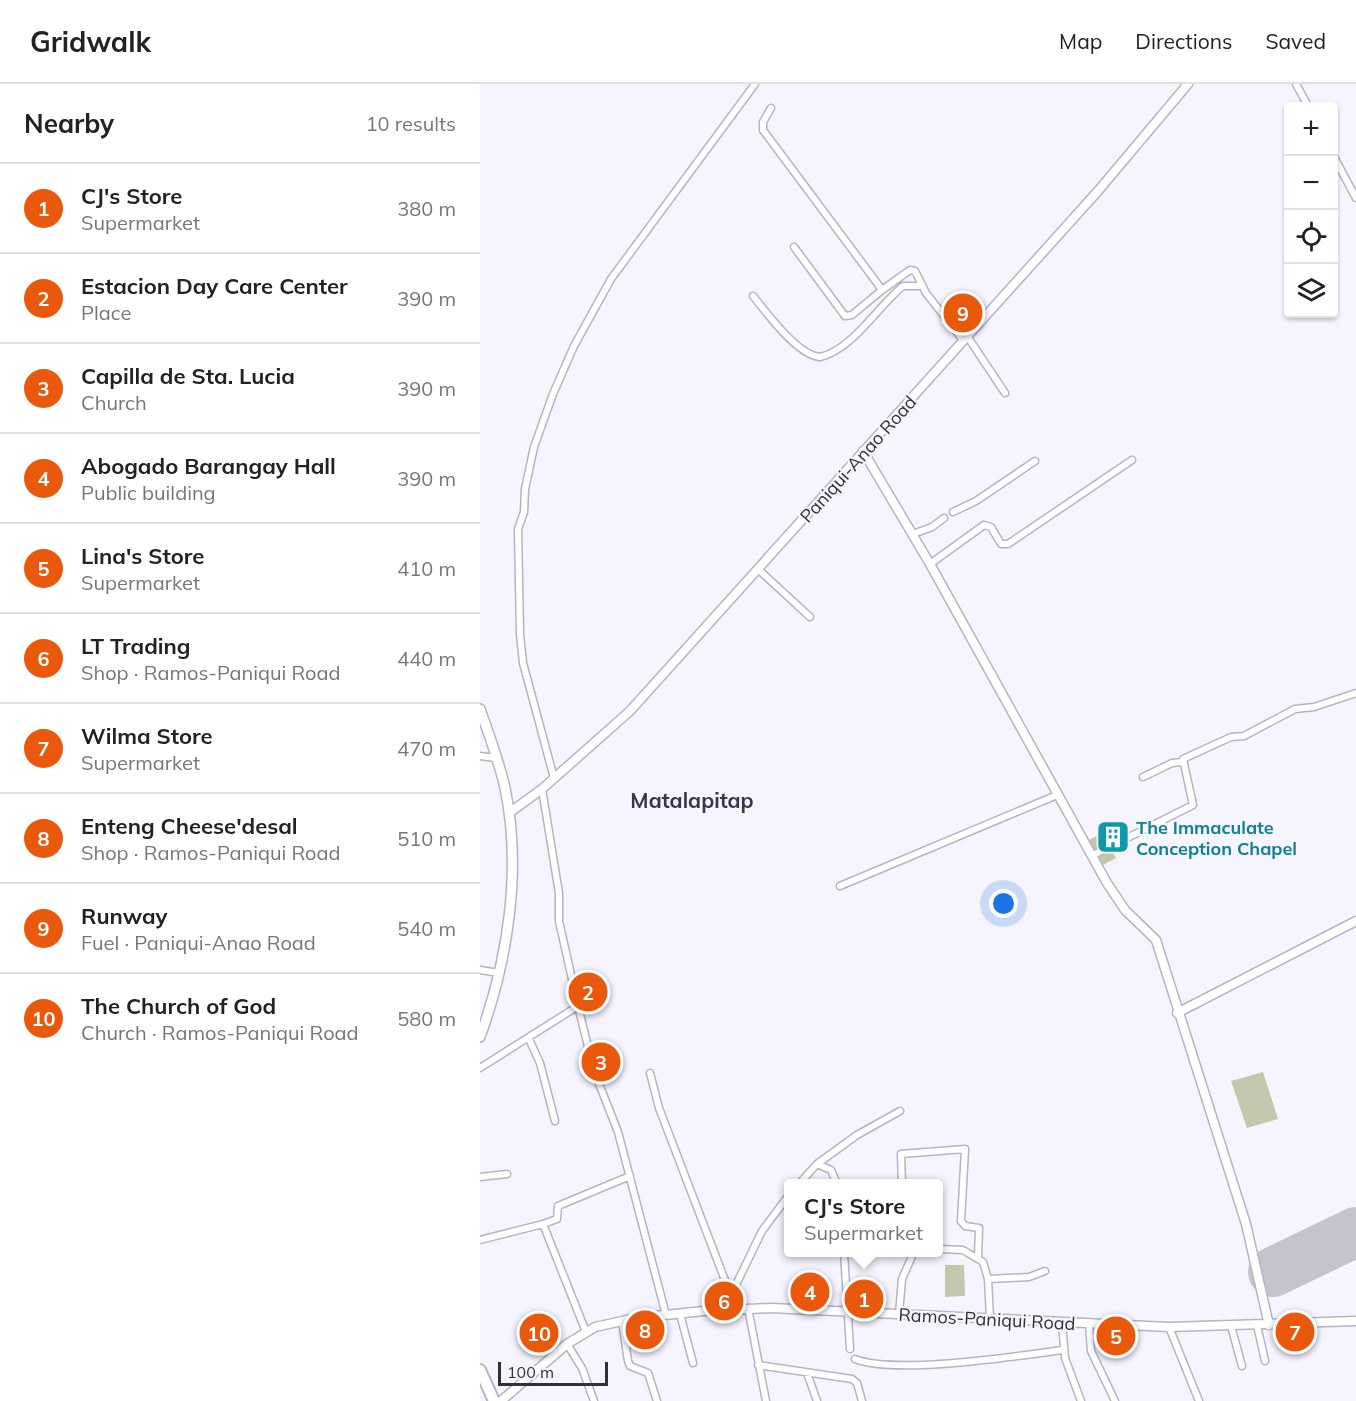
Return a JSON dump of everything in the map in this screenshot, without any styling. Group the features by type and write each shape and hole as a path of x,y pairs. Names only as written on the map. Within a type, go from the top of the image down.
{"highway":[{"path":"480,1370 495,1401"}],"main road":[{"name":"Paniqui-Anao Road","path":"509,813 542,789 630,711 1098,191 1188,84"},
{"path":"863,451 930,564 1091,856 1125,910 1156,940 1177,1013 1246,1224 1269,1325"},
{"path":"480,709 496,758 509,813 512,870 508,917 499,973 481,1033"},
{"path":"1177,1013 1356,921"},
{"name":"Ramos-Paniqui Road","path":"501,1401 567,1344 586,1332 622,1321 666,1315 748,1308 1169,1328 1356,1321"}],"street":[{"path":"554,778 523,663 520,634 518,529 524,512 532,454 550,402 574,346 611,279 755,84"},
{"path":"1296,84 1306,102"},
{"path":"771,108 763,122 763,130 882,290"},
{"path":"1338,164 1356,198"},
{"path":"794,247 845,316 852,315 910,270 918,273 922,286 965,338 1005,393"},
{"path":"753,296 788,337 808,353 820,357 837,348 868,322 903,286 922,286"},
{"path":"930,564 984,525 991,527 1001,544 1008,544 1132,460"},
{"path":"952,512 976,501 1035,461"},
{"path":"913,534 932,527 944,518"},
{"path":"759,570 810,617"},
{"path":"1143,777 1172,763 1182,762 1230,737 1244,736 1296,709 1314,707 1356,693"},
{"path":"480,756 496,758"},
{"path":"1091,856 1193,805 1182,762"},
{"path":"542,789 559,892 560,921 578,1006 594,1071 611,1111 630,1176 666,1315"},
{"path":"840,886 1057,795"},
{"path":"480,970 499,973"},
{"path":"480,1068 578,1006"},
{"path":"529,1039 540,1063 555,1121"},
{"path":"650,1073 659,1108 731,1296 732,1309"},
{"path":"804,1179 817,1164 857,1135 900,1111"},
{"path":"901,1179 899,1157 901,1154 965,1149 962,1221 965,1226 979,1228 978,1257"},
{"path":"817,1164 831,1170 835,1179"},
{"path":"480,1177 507,1174"},
{"path":"480,1240 557,1219 558,1206 630,1176"},
{"path":"731,1296 762,1231 784,1202"},
{"path":"543,1224 586,1332"},
{"path":"943,1249 963,1250 978,1257 985,1265 990,1318"},
{"path":"844,1257 850,1349"},
{"path":"899,1314 902,1279 912,1257"},
{"path":"988,1279 1029,1277 1045,1270"},
{"path":"748,1308 766,1401"},
{"path":"680,1314 693,1364"},
{"path":"622,1321 630,1366 648,1373 657,1401"},
{"path":"1062,1323 1063,1350 1081,1401"},
{"path":"1089,1324 1091,1351 1115,1401"},
{"path":"1257,1325 1264,1361"},
{"path":"1231,1326 1242,1366"},
{"path":"1169,1328 1199,1401"},
{"path":"567,1344 582,1368 594,1401"},
{"path":"855,1359 906,1364 969,1361 1063,1350"},
{"path":"758,1365 855,1381 862,1401"},
{"path":"807,1373 817,1401"}],"green space":[{"path":"1102,833 1116,858 1103,865 1089,840"},
{"path":"1263,1072 1278,1119 1247,1128 1231,1081"},
{"path":"945,1265 964,1265 965,1296 945,1297"}],"runway":[{"path":"1273,1272 1356,1232"}],"place":[{"name":"Runway","path":"963,313"},
{"name":"The Immaculate Conception Chapel","path":"1113,837"},
{"name":"Estacion Day Care Center","path":"588,992"},
{"name":"Capilla de Sta. Lucia","path":"601,1062"},
{"name":"Abogado Barangay Hall","path":"810,1292"},
{"name":"CJ's Store","path":"864,1299"},
{"name":"LT Trading","path":"724,1301"},
{"name":"Enteng Cheese'desal","path":"645,1330"},
{"name":"Wilma Store","path":"1295,1332"},
{"name":"The Church of God","path":"539,1333"},
{"name":"Lina's Store","path":"1116,1336"}],"district":[{"name":"Matalapitap","path":"692,800"}]}
